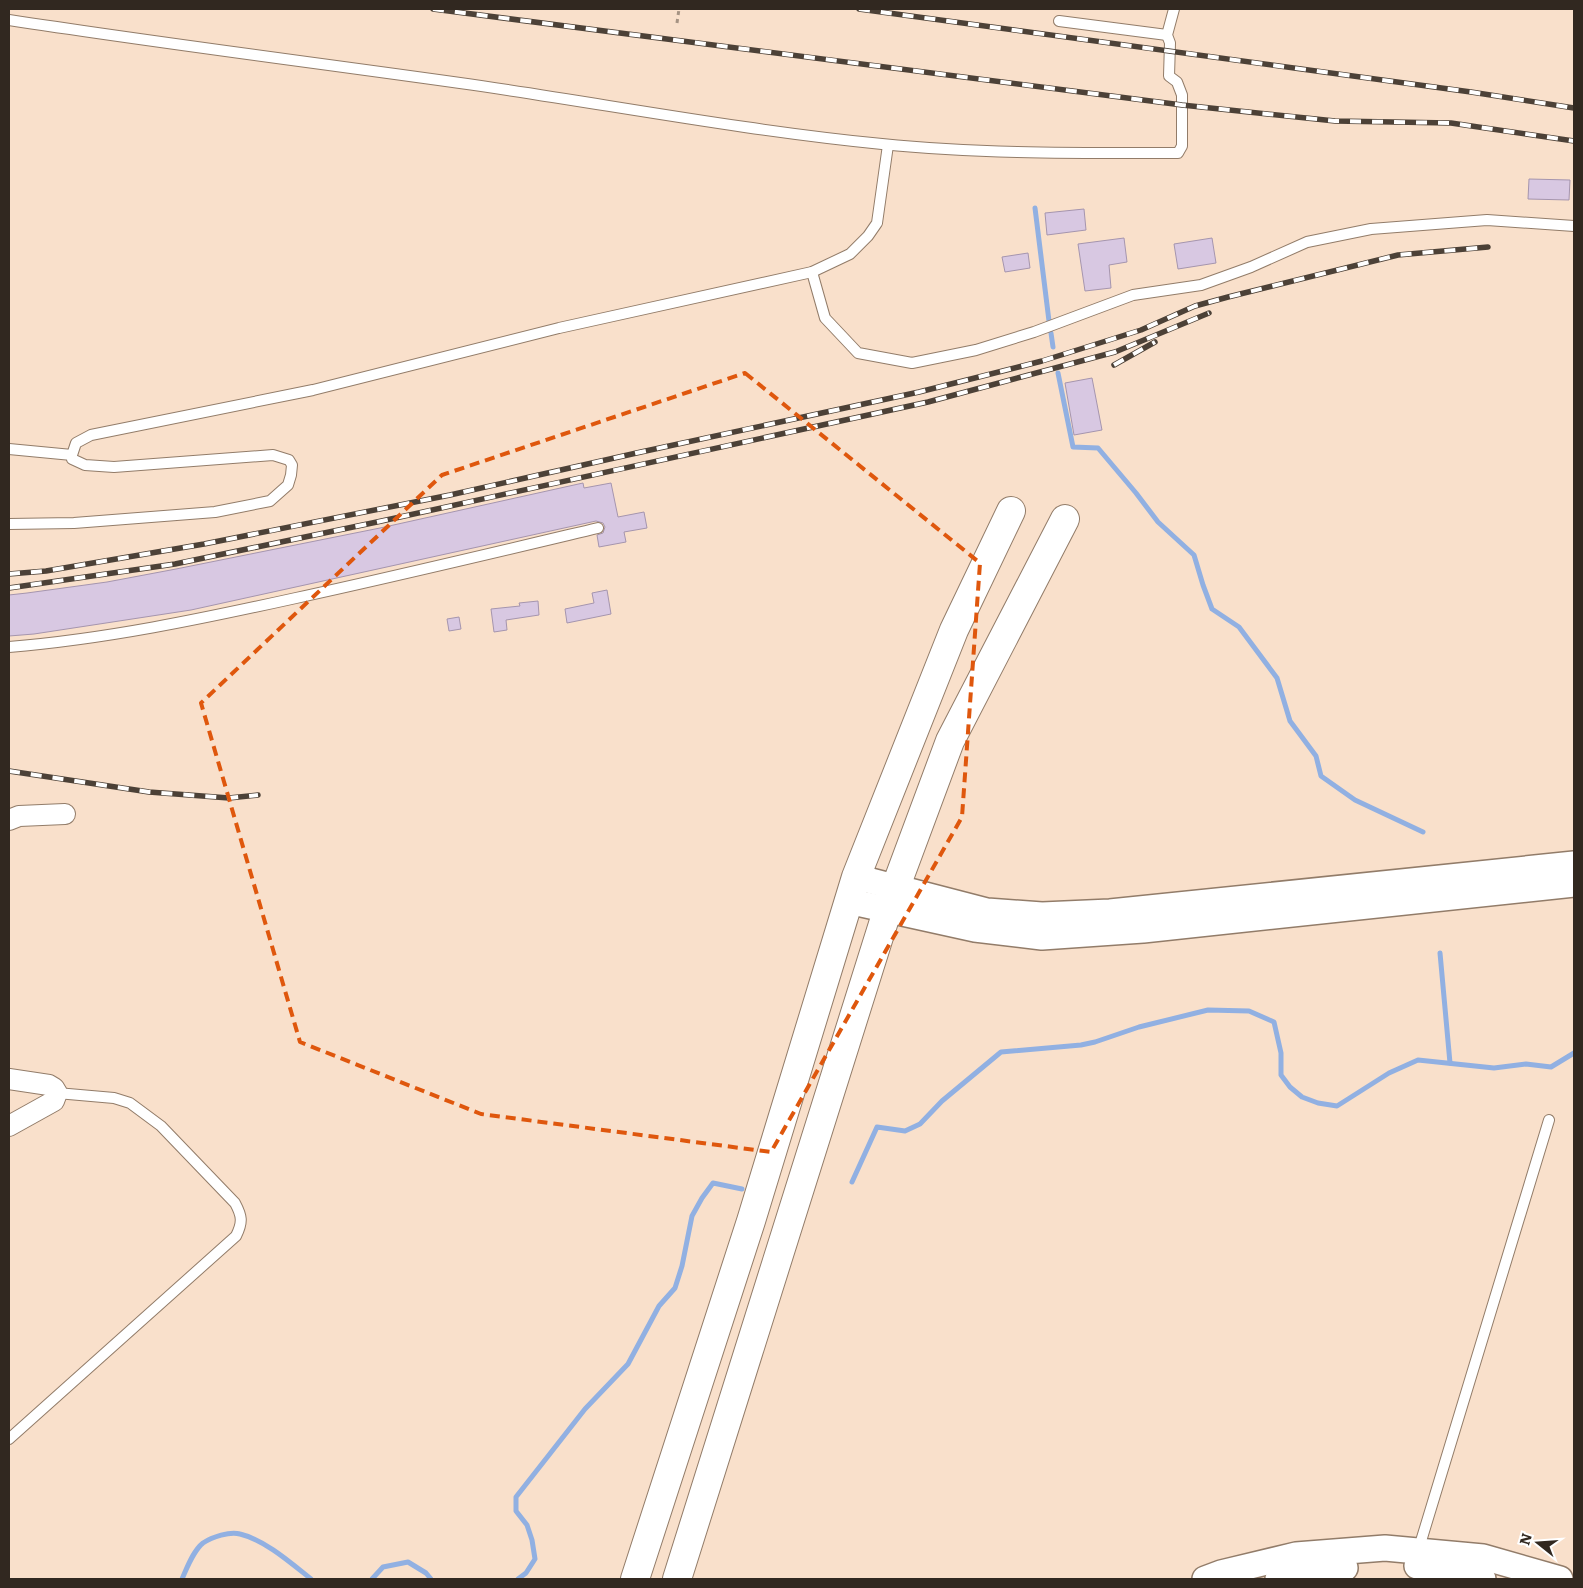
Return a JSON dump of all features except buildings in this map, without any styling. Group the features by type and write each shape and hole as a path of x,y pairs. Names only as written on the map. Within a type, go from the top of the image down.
{"main road":[{"path":"635,1579 750,1221 852,889 954,630 1011,511"},
{"path":"677,1579 891,898 950,741 1066,519"}],"street":[{"path":"9,820 19,816 65,814"},
{"path":"852,889 891,898 987,911 1042,915 1110,912 1574,864"},
{"path":"891,898 975,929 1042,937 1143,930 1574,884"},
{"path":"9,1079 49,1085 57,1093 54,1101 9,1126"},
{"path":"1205,1579 1221,1573 1296,1555 1385,1548 1483,1557 1560,1579"},
{"path":"1278,1579 1321,1569 1392,1565 1437,1569 1483,1579"}],"lane":[{"path":"9,20 132,39 463,84 694,120 888,145 1025,153 1178,153 1182,146 1182,95 1177,82 1169,76 1170,43 1167,35 1174,9"},
{"path":"1059,21 1167,35"},
{"path":"9,524 74,523 215,512 270,501 288,485 291,476 292,465 288,460 273,455 114,467 85,465 72,459 76,443 91,435 313,390 559,328 812,272 850,254 868,236 879,213 888,145"},
{"path":"812,272 825,318 858,353 912,364 976,350 1034,332 1133,295 1201,285 1250,267 1307,242 1371,229 1487,220 1574,226"},
{"path":"9,449 72,455"},
{"path":"9,647 46,644 194,621 393,577 598,528"},
{"path":"9,1439 236,1236 240,1228 241,1215 235,1203 161,1126 146,1113 114,1098 57,1093"},
{"path":"1418,1551 1549,1120"}],"path":[{"path":"676,23 679,9"}],"highlighted area":[{"path":"745,373 980,563 962,817 771,1152 481,1114 300,1042 201,703 442,475"}],"waterway":[{"path":"1035,208 1049,321"},
{"path":"1051,333 1053,347"},
{"path":"1058,373 1073,447 1098,448 1158,522 1194,555 1212,609 1239,627 1277,678 1290,721 1316,756 1321,776 1355,800 1423,832"},
{"path":"1440,953 1450,1063"},
{"path":"852,1182 877,1127 905,1131 920,1124 942,1101 1001,1052 1081,1045 1139,1027 1208,1010 1249,1011 1274,1022 1281,1053 1281,1075 1290,1087 1302,1097 1318,1103 1337,1106 1389,1073 1418,1060 1494,1068 1526,1064 1551,1067 1574,1053"},
{"path":"518,1579 526,1573 535,1559 527,1525 516,1511 516,1497 585,1409 628,1364 659,1306 675,1288 682,1266 692,1216 713,1183 742,1189"},
{"path":"182,1579 199,1546 211,1539 231,1533 240,1534 259,1541 311,1579"},
{"path":"372,1579 383,1567 408,1562 426,1573 431,1579"}],"railway":[{"path":"433,9 1182,105 1335,121 1451,123 1574,141"},
{"path":"859,9 1471,92 1574,108"},
{"path":"9,574 46,571 204,544 450,495 919,392 1042,361 1141,330 1195,306 1228,297 1398,255 1488,247"},
{"path":"9,588 175,564 928,402 1115,352 1209,313"},
{"path":"1114,365 1155,342"},
{"path":"9,771 149,792 229,798 258,795"}]}
